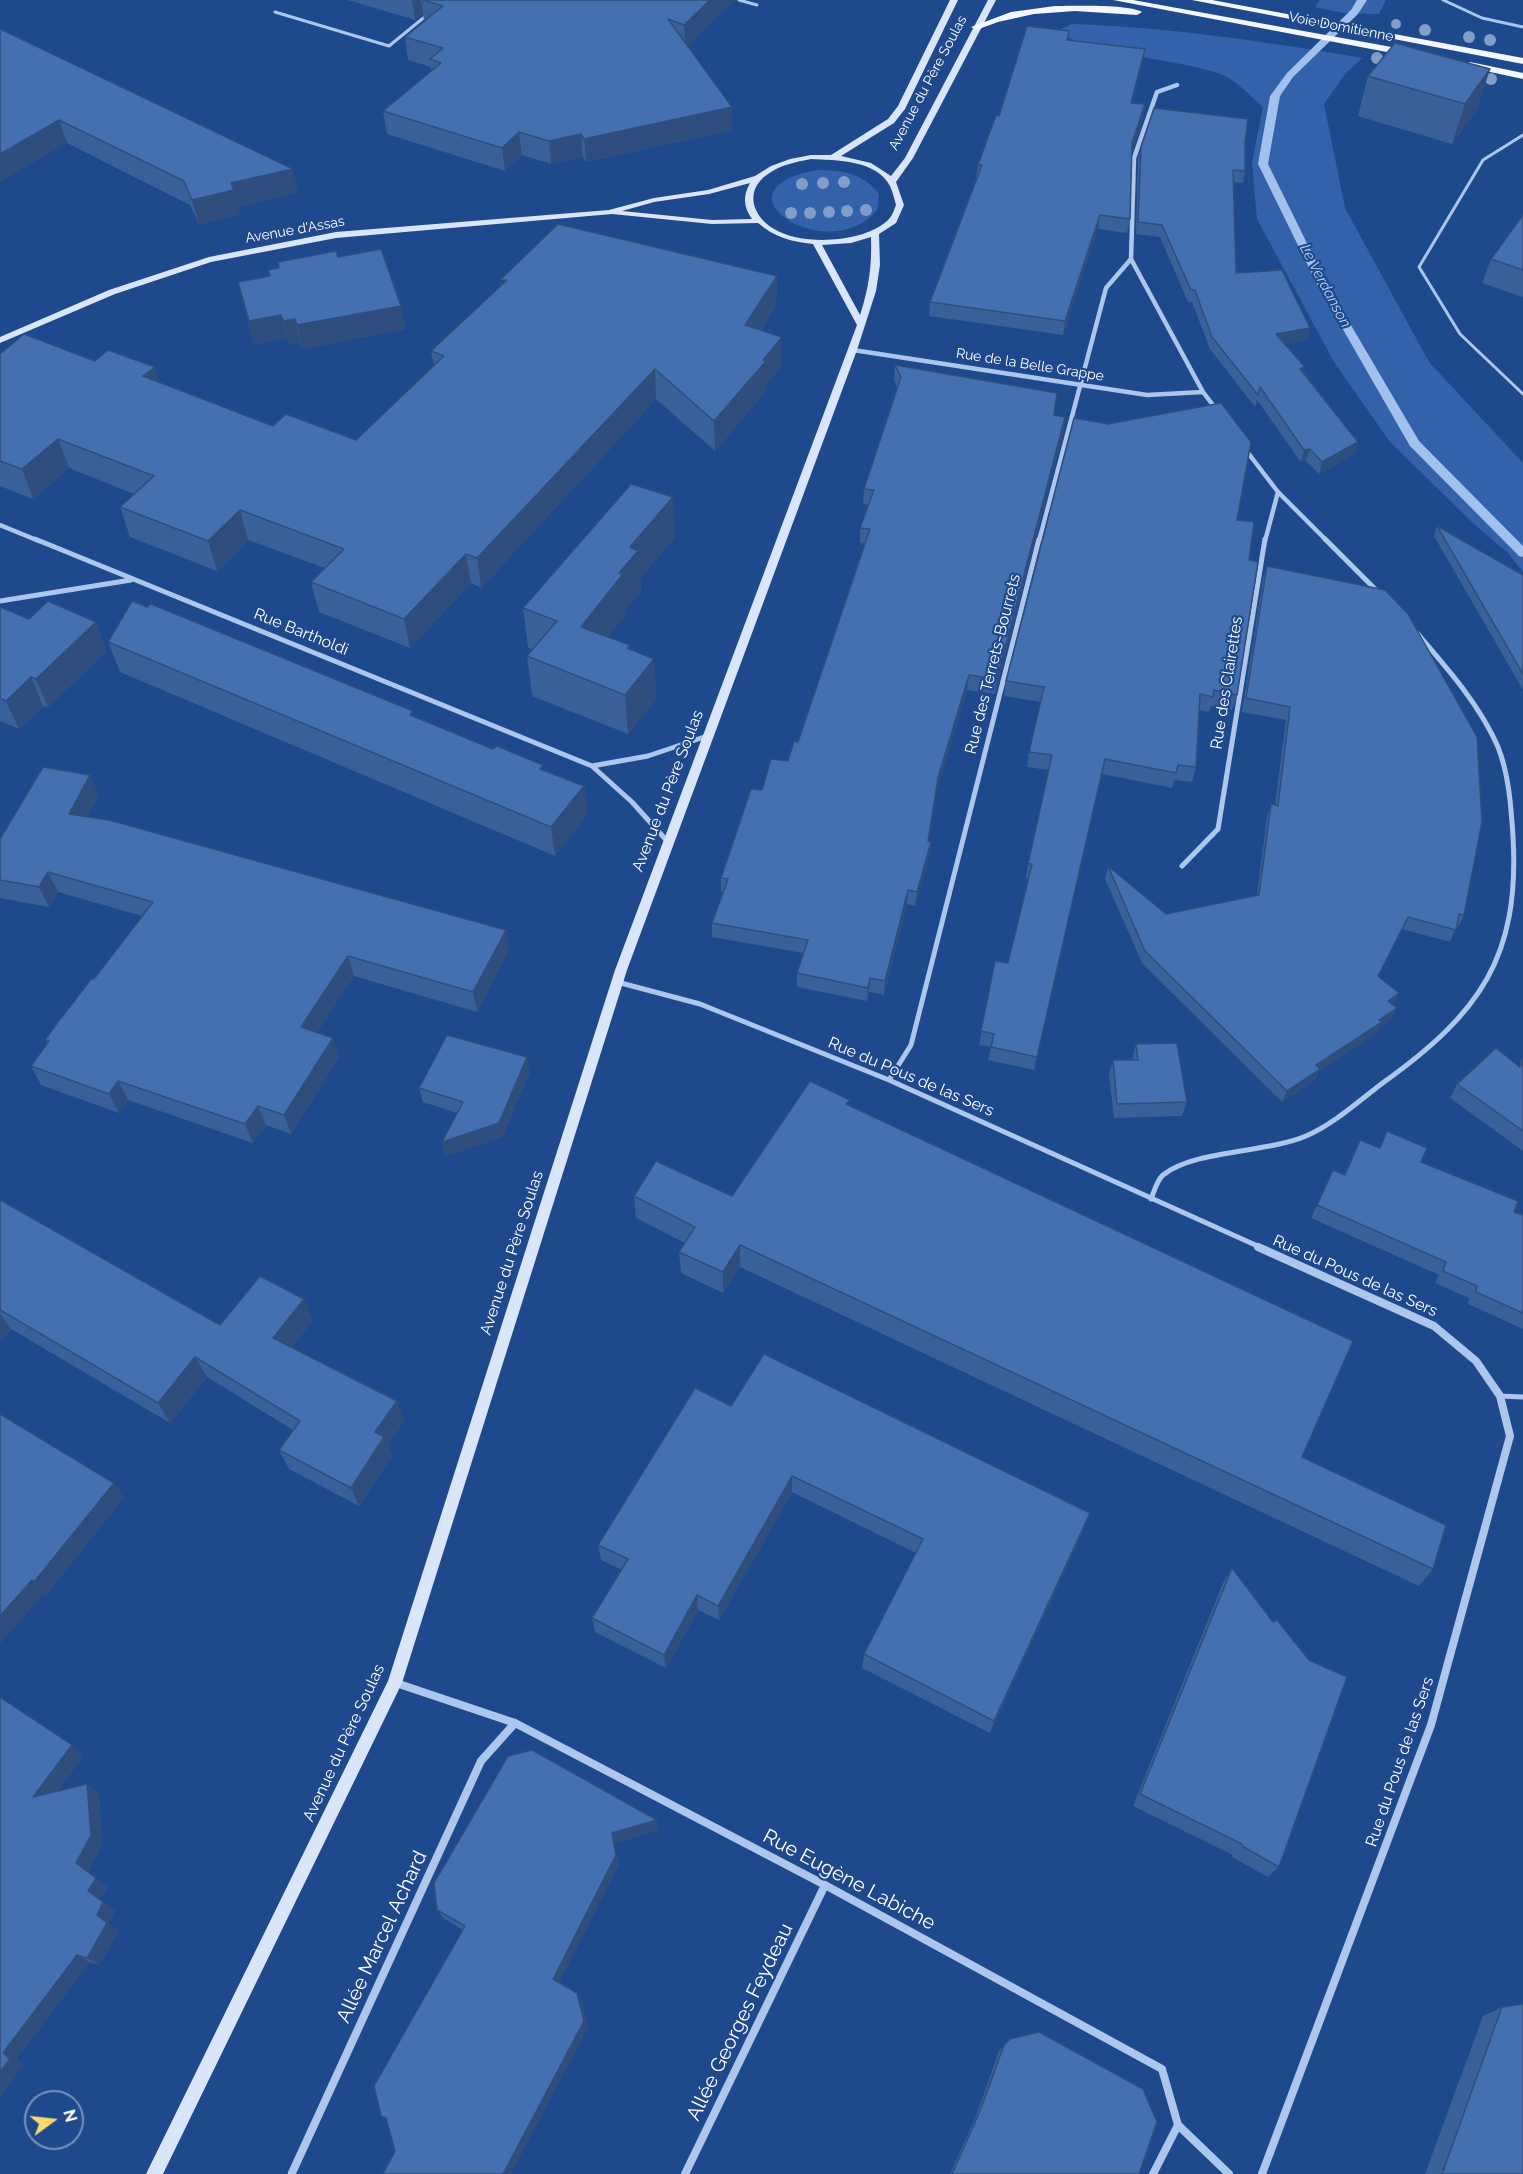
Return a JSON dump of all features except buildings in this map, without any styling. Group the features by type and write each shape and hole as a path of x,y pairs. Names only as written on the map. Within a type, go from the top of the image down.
{"main road":[{"name":"Avenue du Père Soulas","path":"834,157 891,121 902,107 926,63 954,0"},
{"name":"Avenue du Père Soulas","path":"892,181 909,158 992,0"},
{"name":"Voie Domitienne","path":"1118,0 1421,56"},
{"name":"Voie Domitienne","path":"1197,0 1523,61"},
{"path":"976,27 998,17 1075,8 1155,13 1265,26"},
{"path":"1454,62 1523,76"},
{"path":"834,157 868,165 892,181 899,192 900,203 897,214 889,225 875,233 848,242 817,243 782,236 757,221 750,210 748,199 750,188 758,178 772,168 790,161 834,157"},
{"name":"Avenue d'Assas","path":"0,340 112,292 209,260 336,235 609,212 654,200 710,192 758,178"},
{"name":"Avenue d'Assas","path":"609,212 712,222 757,221"},
{"name":"Avenue du Père Soulas","path":"154,2174 395,1683 617,982 854,350 873,283 875,233"},
{"path":"817,243 860,323"}],"street":[{"path":"1177,85 1156,92 1134,158 1131,259 1203,392 1223,419"},
{"name":"Rue des Terrets-Bourrets","path":"889,1080 911,1045 1077,385 1106,288 1131,259"},
{"name":"Rue de la Belle Grappe","path":"854,350 1147,395 1203,392"},
{"path":"1244,446 1278,492 1383,597"},
{"name":"Rue des Clairettes","path":"1182,866 1218,829 1263,547 1278,492"},
{"name":"Rue Bartholdi","path":"0,525 592,766 632,802 668,842"},
{"path":"0,601 131,580"},
{"path":"1151,1199 1161,1176 1188,1161 1239,1153 1305,1136 1323,1126 1428,1048 1461,1015 1505,942 1514,894 1514,853 1508,794 1499,750 1477,710 1449,669 1414,629"},
{"path":"592,766 648,756 708,736"},
{"name":"Rue du Pous de las Sers","path":"617,982 700,1004 889,1080 1434,1326 1476,1361 1500,1396 1510,1436 1431,1725 1262,2174"},
{"name":"Rue Eugène Labiche","path":"395,1683 515,1723 825,1885 1162,2069 1178,2125"},
{"name":"Allée Marcel Achard","path":"292,2173 481,1761 515,1723"},
{"name":"Allée Georges Feydeau","path":"685,2174 825,1885"},
{"path":"1154,2174 1178,2125 1229,2174"}],"lane":[{"path":"739,0 757,5"},
{"path":"1443,0 1461,11 1490,21 1523,27"},
{"path":"274,12 389,46 436,8"},
{"path":"1523,135 1483,160 1419,267 1460,334 1523,394"},
{"path":"1500,1396 1523,1397"}],"shaded area":[{"path":"1320,0 1386,0 1379,14 1343,13 1315,7"},
{"path":"1072,24 1144,28 1218,36 1362,58 1345,74 1324,104 1345,208 1429,362 1523,463 1523,572 1508,553 1475,525 1390,442 1334,362 1257,219 1252,163 1263,107 1227,77 1211,71 1088,45 1070,38 1059,30"},
{"path":"817,170 843,172 866,181 879,194 877,210 856,226 832,231 808,229 787,220 775,207 773,193 786,180"}],"waterway":[{"name":"Le Verdanson","path":"1362,0 1355,12 1290,75 1275,96 1263,164 1323,286 1414,443 1523,553"}]}
